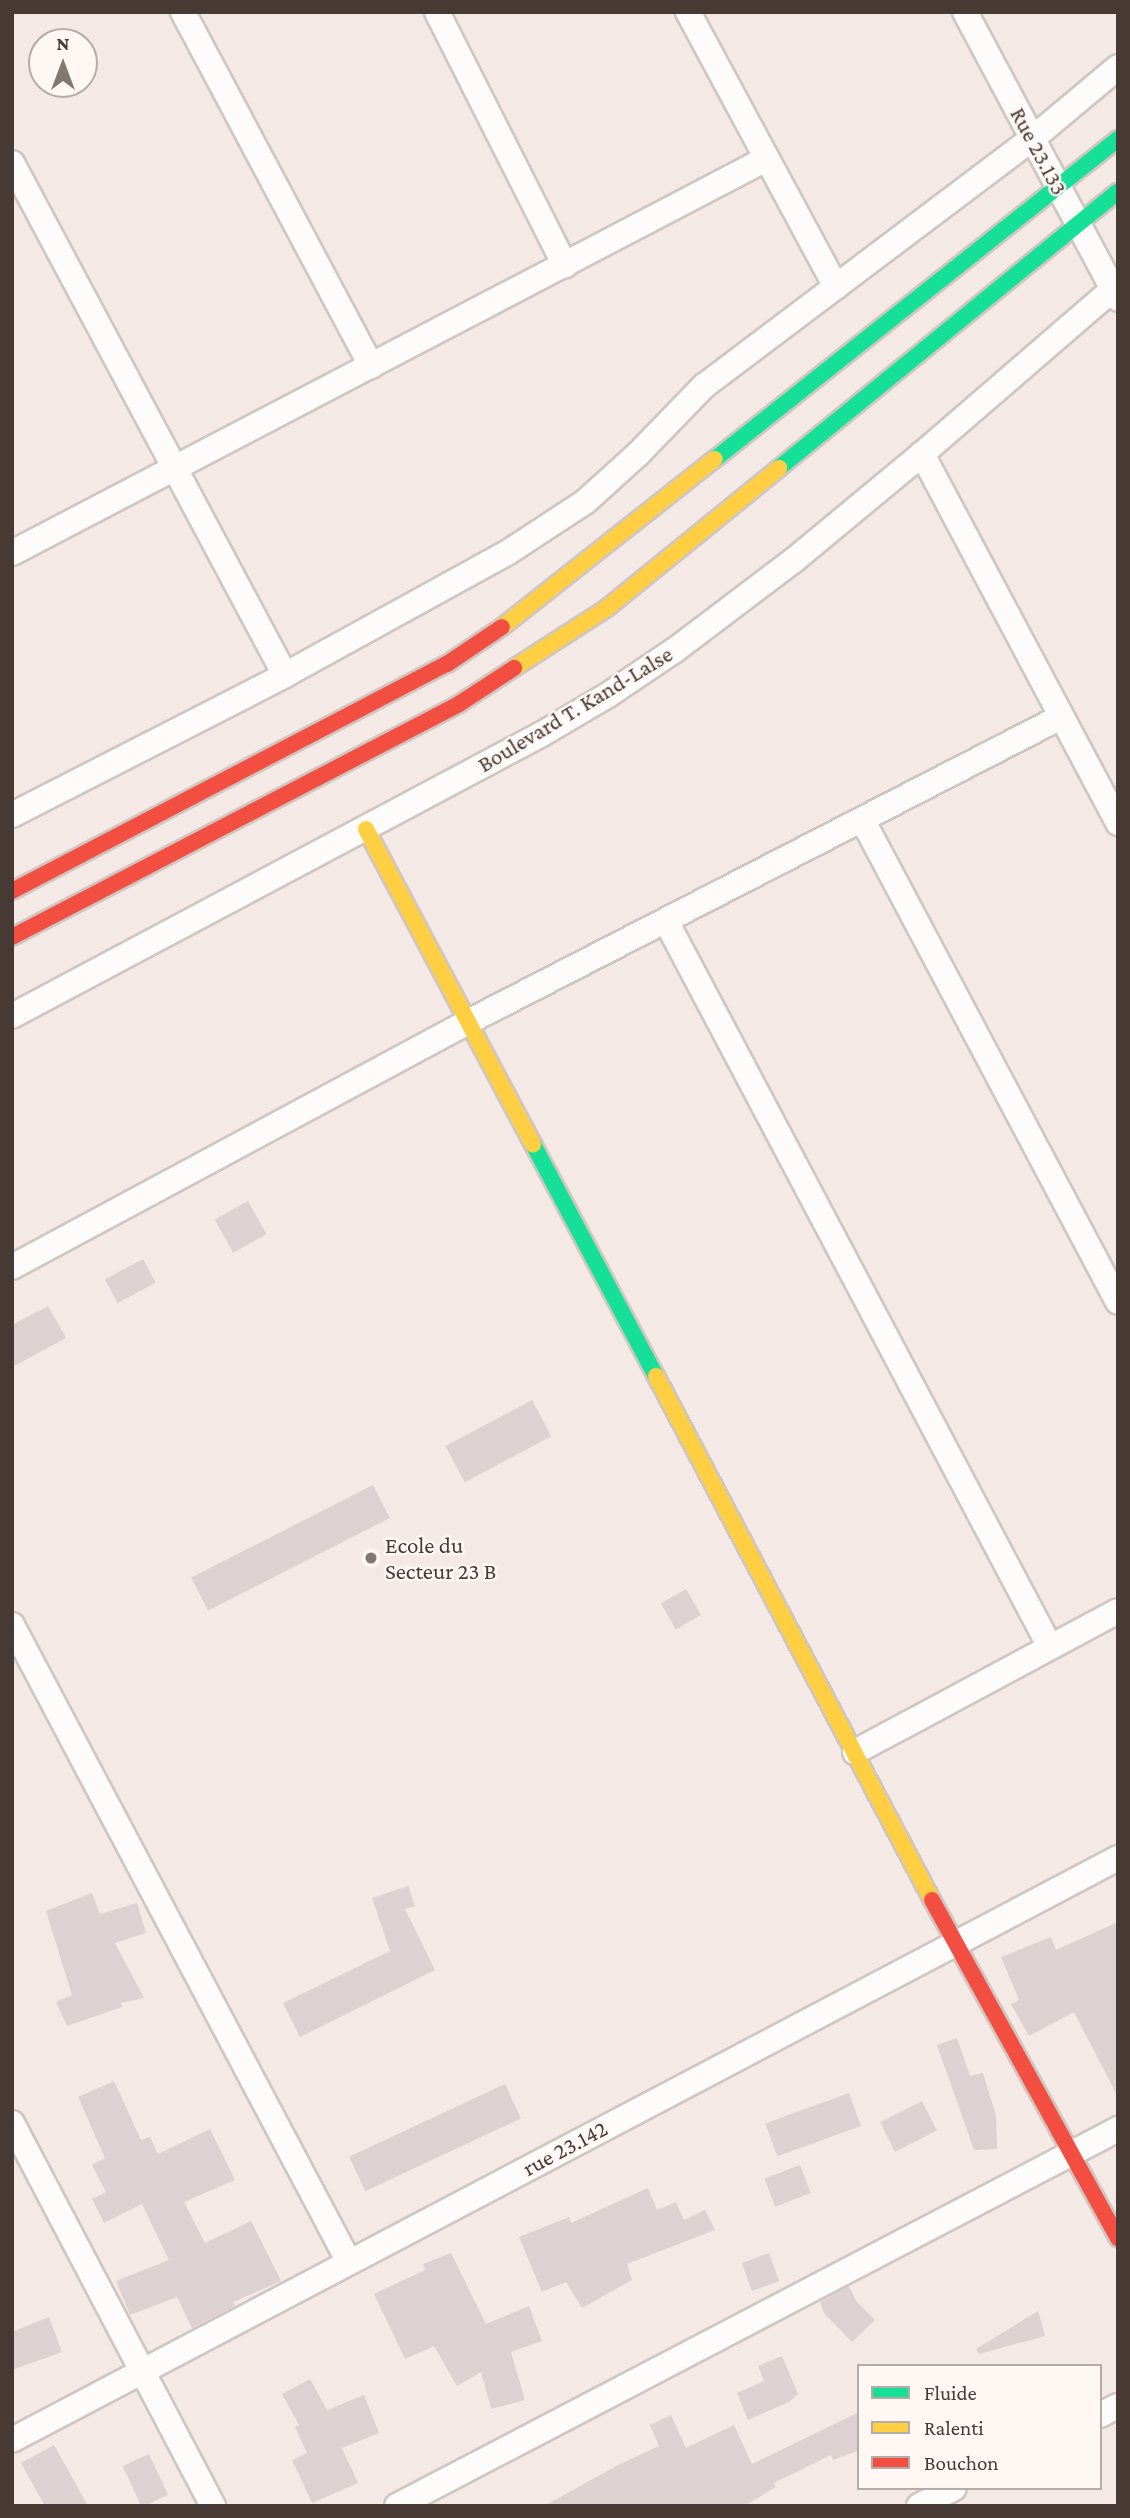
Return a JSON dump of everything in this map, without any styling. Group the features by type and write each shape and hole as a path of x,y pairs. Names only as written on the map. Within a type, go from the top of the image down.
{"main road":[{"path":"12,891 447,664 531,606 1118,139"},
{"path":"12,937 458,704 607,608 1118,192"},
{"path":"366,828 954,1944 1118,2238"}],"street":[{"path":"183,12 371,366"},
{"path":"437,12 565,265"},
{"path":"688,12 836,287"},
{"name":"Rue 23.133","path":"965,12 1116,291"},
{"path":"12,815 285,675 507,553 585,502 638,454 704,386 1032,139 1118,66"},
{"path":"12,553 766,159"},
{"path":"12,163 285,675"},
{"name":"Boulevard T. Kand-Lalse","path":"12,1016 542,734 620,687 748,596 1116,291"},
{"path":"922,454 1118,822"},
{"path":"12,1268 468,1022 1061,717"},
{"path":"863,821 1118,1302"},
{"path":"666,921 1050,1647"},
{"path":"855,1752 1118,1611"},
{"path":"12,1625 349,2262"},
{"name":"rue 23.142","path":"12,2440 142,2369 1118,1858"},
{"path":"12,2123 212,2506"},
{"path":"397,2506 1118,2129"},
{"path":"1102,2414 1118,2406"},
{"path":"919,2506 950,2490"}],"building":[{"path":"248,1201 266,1234 233,1253 215,1219"},
{"path":"143,1259 156,1283 118,1303 105,1279"},
{"path":"48,1306 66,1338 12,1367 12,1325"},
{"path":"532,1400 551,1436 465,1482 445,1446"},
{"path":"373,1485 390,1518 208,1611 191,1578"},
{"path":"686,1589 701,1615 676,1629 661,1604"},
{"path":"408,1886 415,1906 405,1909 435,1970 300,2037 283,2003 390,1951 372,1898"},
{"path":"92,1893 100,1914 137,1903 146,1933 115,1943 144,1998 121,2003 122,2007 67,2026 56,2002 72,1995 46,1911"},
{"path":"1118,1922 1118,2097 1074,2012 1029,2036 1011,2004 1019,2000 1001,1957 1051,1937 1056,1950"},
{"path":"957,2038 970,2076 983,2073 996,2116 997,2149 974,2150 937,2045"},
{"path":"114,2081 141,2140 150,2137 158,2154 210,2129 235,2180 184,2202 205,2243 251,2221 281,2281 233,2302 235,2306 192,2328 177,2297 130,2315 116,2281 169,2260 142,2204 104,2223 92,2199 106,2192 92,2165 105,2158 78,2097"},
{"path":"505,2084 521,2118 365,2191 349,2157"},
{"path":"849,2093 861,2126 777,2156 765,2123"},
{"path":"922,2101 937,2130 895,2152 880,2122"},
{"path":"800,2165 811,2193 775,2207 765,2179"},
{"path":"648,2188 657,2210 676,2202 684,2220 705,2210 715,2230 627,2264 632,2280 582,2308 566,2282 542,2292 519,2237 569,2217 571,2223"},
{"path":"451,2253 486,2324 529,2306 542,2341 511,2352 525,2400 491,2409 481,2372 457,2386 434,2346 405,2359 374,2294 425,2270 423,2264"},
{"path":"769,2253 779,2281 752,2291 742,2263"},
{"path":"849,2286 856,2301 875,2320 852,2342 824,2313 820,2302"},
{"path":"1038,2311 1045,2336 979,2354 976,2349"},
{"path":"49,2317 62,2352 12,2370 12,2332"},
{"path":"782,2356 798,2394 789,2402 748,2420 737,2393 764,2381 758,2366"},
{"path":"310,2379 327,2410 364,2395 379,2433 342,2448 358,2483 312,2503 292,2460 307,2453 295,2427 299,2425 282,2394"},
{"path":"857,2413 857,2451 833,2460 831,2455 774,2483 776,2487 744,2506 544,2506 618,2465 659,2446 650,2425 671,2415 686,2448 734,2425 752,2464"},
{"path":"54,2445 88,2506 45,2506 21,2463"},
{"path":"149,2454 168,2495 141,2506 123,2466"}],"traffic: fast":[{"path":"715,459 1118,139"},
{"path":"779,468 1118,192"},
{"path":"533,1144 656,1376"}],"traffic: slow":[{"path":"502,627 715,459"},
{"path":"514,668 607,608 779,468"},
{"path":"366,829 533,1144"},
{"path":"656,1376 932,1900"}],"traffic: jam":[{"path":"12,891 447,664 502,627"},
{"path":"12,937 459,704 514,668"},
{"path":"932,1900 1118,2238"}],"place":[{"name":"Ecole du Secteur 23 B","path":"371,1558"}]}
